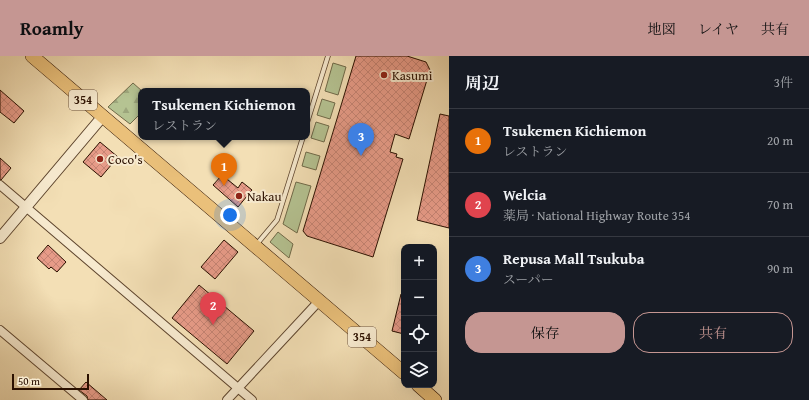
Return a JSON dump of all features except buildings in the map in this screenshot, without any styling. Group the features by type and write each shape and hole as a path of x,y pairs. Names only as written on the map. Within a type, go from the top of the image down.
{"highway":[{"name":"354","path":"32,56 401,370"},
{"path":"421,388 435,400"}],"street":[{"path":"0,238 103,116"},
{"path":"0,185 252,400"},
{"path":"227,400 320,300"},
{"path":"0,330 83,400"}],"lane":[{"path":"310,114 328,56"},
{"path":"255,246 277,220 302,140"}],"green space":[{"path":"333,63 346,67 338,95 325,91"},
{"path":"133,83 139,88 138,116 130,124 108,107"},
{"path":"322,99 335,103 330,119 317,115"},
{"path":"316,122 329,126 324,142 311,138"},
{"path":"306,152 320,156 316,170 302,166"},
{"path":"296,182 311,186 297,233 283,224"},
{"path":"278,232 293,244 289,258 270,242"}],"place":[{"name":"Kasumi","path":"384,75"},
{"name":"Repusa Mall Tsukuba","path":"361,156"},
{"name":"Coco's","path":"100,159"},
{"name":"Tsukemen Kichiemon","path":"224,186"},
{"name":"Nakau","path":"239,196"},
{"name":"Welcia","path":"213,325"}]}
